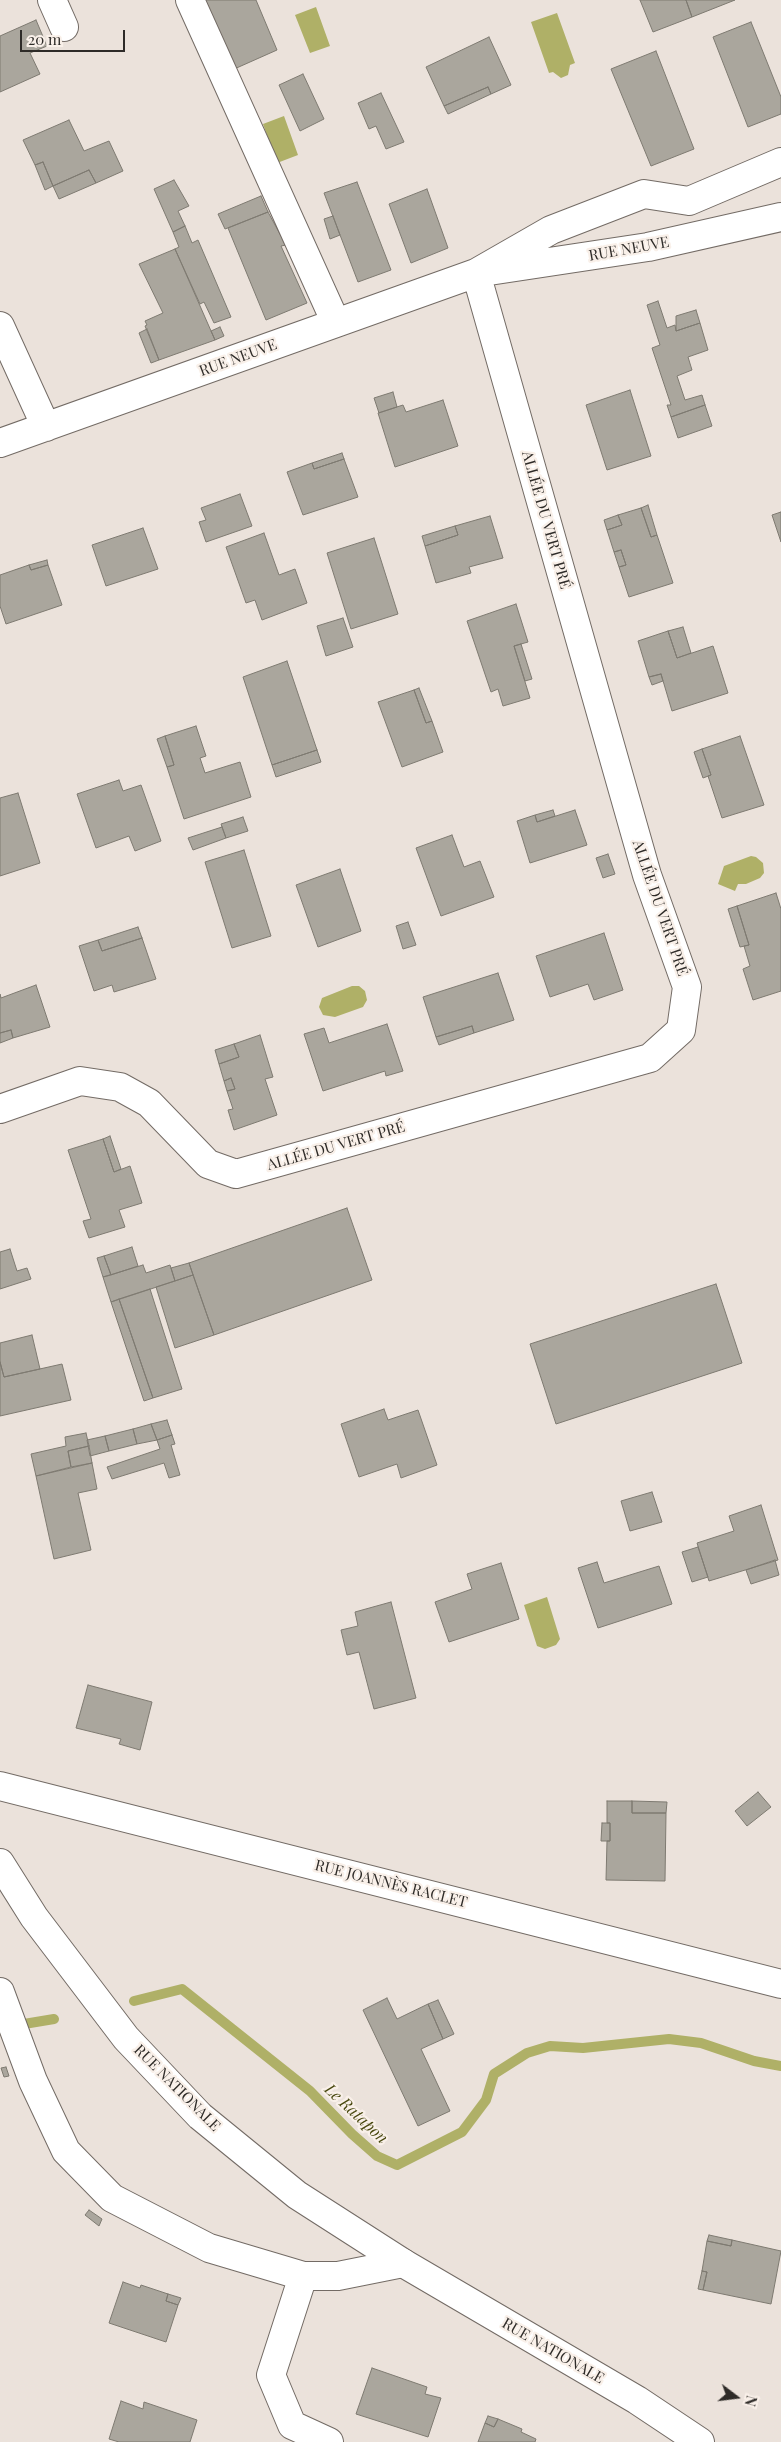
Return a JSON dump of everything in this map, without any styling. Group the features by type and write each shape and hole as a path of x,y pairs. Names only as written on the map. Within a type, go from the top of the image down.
{"street":[{"path":"52,0 64,27"},
{"path":"190,0 336,323"},
{"name":"RUE NEUVE","path":"0,443 476,273 551,230 644,194 689,202 781,162"},
{"name":"RUE NEUVE","path":"476,273 648,247 781,217"},
{"name":"ALLÉE DU VERT PRÉ","path":"0,1109 80,1080 120,1087 149,1103 208,1164 236,1174 650,1058 681,1030 687,987 647,875 476,273"},
{"path":"0,326 46,427"},
{"name":"RUE JOANNÈS RACLET","path":"0,1786 781,1984"},
{"name":"RUE NATIONALE","path":"0,1863 34,1917 126,2038 200,2116 298,2195 403,2263 637,2400 700,2442"},
{"path":"0,1992 32,2081 66,2151 112,2198 209,2248 303,2276 338,2276 403,2263"},
{"path":"303,2276 271,2375 292,2424 329,2442"}],"shaded area":[{"path":"316,7 330,46 310,53 295,15"},
{"path":"557,13 575,63 570,65 568,75 561,78 553,72 549,73 531,22"},
{"path":"284,116 298,155 277,163 263,124"},
{"path":"751,856 756,857 763,863 764,873 760,878 746,884 738,884 735,891 718,884 724,866"},
{"path":"352,986 359,986 365,991 367,1000 363,1007 335,1017 323,1015 319,1007 322,998"},
{"path":"547,1597 560,1639 556,1645 545,1649 537,1646 524,1605"}],"building":[{"path":"202,0 256,0 277,50 232,70"},
{"path":"640,0 686,0 692,17 653,32"},
{"path":"686,0 735,0 692,17"},
{"path":"36,20 47,46 30,53 40,74 0,92 0,36"},
{"path":"751,22 781,97 781,114 748,127 713,37"},
{"path":"489,37 511,85 491,94 488,87 444,106 426,67"},
{"path":"656,51 694,149 651,166 611,69"},
{"path":"303,74 324,119 300,131 279,85"},
{"path":"488,87 491,94 448,114 444,106"},
{"path":"381,93 404,142 386,149 376,126 369,129 358,103"},
{"path":"69,120 84,151 109,141 123,171 96,183 89,170 53,186 43,162 35,165 23,140"},
{"path":"43,162 53,186 45,190 35,165"},
{"path":"89,170 96,183 59,199 53,186"},
{"path":"174,180 189,206 178,211 185,226 173,232 154,189"},
{"path":"357,182 391,270 358,282 324,193"},
{"path":"427,189 448,248 411,263 389,204"},
{"path":"261,196 268,212 225,229 218,214"},
{"path":"268,212 286,245 281,246 307,303 266,320 228,228"},
{"path":"333,216 340,235 330,239 324,219"},
{"path":"185,226 192,243 198,240 231,317 214,323 204,302 200,304 175,249 179,247 173,232"},
{"path":"175,249 215,340 159,360 145,326 147,325 145,321 163,313 139,264"},
{"path":"658,301 667,328 675,325 676,331 700,323 708,350 688,357 692,370 677,376 685,400 702,395 705,405 671,417 667,405 671,405 652,348 660,345 647,305"},
{"path":"696,310 700,323 676,331 676,316"},
{"path":"220,327 224,336 215,340 211,331"},
{"path":"147,329 159,360 151,363 139,333"},
{"path":"630,390 651,456 607,470 586,405"},
{"path":"393,392 397,407 379,413 374,398"},
{"path":"443,400 458,446 395,467 378,413 403,405 406,412"},
{"path":"705,405 712,426 678,438 671,417"},
{"path":"342,453 344,459 314,469 312,463"},
{"path":"344,459 358,497 303,515 287,472 312,463 314,469"},
{"path":"240,494 252,526 206,542 199,522 206,520 201,508"},
{"path":"648,505 657,535 651,537 641,508"},
{"path":"641,508 651,537 657,535 673,583 629,597 619,567 626,565 621,550 614,552 607,530 622,525 618,515"},
{"path":"781,512 781,542 772,515"},
{"path":"618,515 622,525 607,530 604,520"},
{"path":"490,516 503,558 469,567 471,573 436,583 425,546 458,535 455,526"},
{"path":"455,526 458,535 425,546 422,536"},
{"path":"143,528 158,569 106,586 92,545"},
{"path":"264,533 279,575 295,569 307,603 262,620 255,600 246,603 226,547"},
{"path":"374,538 398,614 351,629 327,553"},
{"path":"621,550 626,565 619,567 614,552"},
{"path":"47,560 48,565 31,570 29,565"},
{"path":"29,565 31,570 48,565 62,605 6,624 0,606 0,575"},
{"path":"516,604 528,642 514,646 530,698 503,706 498,689 491,692 467,621"},
{"path":"343,618 353,647 326,656 317,626"},
{"path":"683,627 691,653 677,658 668,631"},
{"path":"668,631 677,658 713,646 728,693 672,711 661,674 649,677 638,641"},
{"path":"521,644 532,679 525,681 514,646"},
{"path":"287,661 317,750 272,765 243,677"},
{"path":"661,674 663,681 652,685 649,677"},
{"path":"419,688 432,721 426,723 414,690"},
{"path":"414,690 426,723 432,721 443,752 402,767 378,702"},
{"path":"196,726 206,756 200,758 205,773 240,762 251,797 184,819 167,767 174,765 165,736"},
{"path":"165,736 174,765 167,767 157,739"},
{"path":"740,736 764,805 722,818 708,776 711,775 702,749"},
{"path":"702,749 711,775 703,778 694,752"},
{"path":"317,750 321,762 276,777 272,765"},
{"path":"119,780 123,791 141,785 161,841 135,851 129,836 96,848 77,794"},
{"path":"18,793 40,863 0,876 0,798"},
{"path":"553,810 555,816 537,822 535,815"},
{"path":"575,810 587,845 530,863 517,821 535,815 537,822"},
{"path":"243,817 248,831 226,838 221,824"},
{"path":"222,827 226,838 193,850 188,838"},
{"path":"452,835 464,867 480,861 494,897 441,916 416,848"},
{"path":"244,850 271,936 232,948 205,862"},
{"path":"608,854 615,874 603,878 596,858"},
{"path":"340,869 361,931 318,947 296,885"},
{"path":"776,893 781,909 781,991 753,1000 743,969 750,966 744,946 749,945 737,906"},
{"path":"737,906 749,945 740,947 728,909"},
{"path":"408,922 416,945 403,949 396,926"},
{"path":"138,927 142,938 102,951 98,940"},
{"path":"604,933 623,990 594,1000 588,984 550,997 536,956"},
{"path":"142,938 156,979 114,992 112,985 94,991 79,946 98,940 102,951"},
{"path":"498,973 514,1020 474,1033 472,1026 436,1037 423,997"},
{"path":"36,985 50,1027 13,1038 11,1030 0,1033 0,994 1,998"},
{"path":"387,1024 403,1071 386,1076 385,1071 323,1091 304,1034 324,1028 329,1043"},
{"path":"472,1026 474,1033 439,1045 436,1037"},
{"path":"11,1030 13,1038 0,1043 0,1033"},
{"path":"260,1035 273,1077 265,1079 277,1115 234,1130 228,1110 233,1109 227,1091 235,1089 231,1078 224,1081 219,1064 239,1057 234,1044"},
{"path":"234,1044 239,1057 219,1064 215,1050"},
{"path":"231,1078 235,1089 227,1091 224,1081"},
{"path":"110,1136 121,1169 114,1172 103,1139"},
{"path":"103,1139 114,1172 130,1166 142,1203 119,1210 125,1227 89,1238 83,1221 91,1219 68,1150"},
{"path":"347,1208 372,1280 214,1335 189,1263"},
{"path":"132,1247 138,1266 111,1275 104,1256"},
{"path":"10,1249 17,1271 27,1268 31,1279 0,1289 0,1252"},
{"path":"104,1256 111,1275 103,1277 97,1258"},
{"path":"189,1263 193,1275 175,1281 171,1268"},
{"path":"143,1265 146,1273 170,1265 175,1281 111,1302 103,1277"},
{"path":"193,1275 214,1335 175,1348 156,1287"},
{"path":"716,1284 742,1363 556,1424 530,1344"},
{"path":"150,1289 182,1389 153,1398 119,1299"},
{"path":"119,1299 153,1398 144,1401 111,1302"},
{"path":"32,1335 40,1369 4,1377 0,1362 0,1343"},
{"path":"0,1362 4,1377 62,1364 71,1400 0,1416"},
{"path":"384,1409 388,1420 418,1410 437,1465 401,1478 397,1464 359,1477 341,1424"},
{"path":"167,1420 172,1435 157,1440 151,1424"},
{"path":"151,1424 157,1440 137,1444 133,1429"},
{"path":"133,1429 137,1444 109,1451 105,1436"},
{"path":"86,1433 89,1446 68,1451 71,1467 36,1476 31,1454 66,1446 65,1437"},
{"path":"172,1435 175,1444 171,1445 180,1475 169,1478 164,1463 112,1479 107,1467 160,1449 157,1440"},
{"path":"105,1436 109,1451 90,1456 87,1440"},
{"path":"89,1446 92,1463 71,1467 68,1451"},
{"path":"92,1463 97,1489 78,1493 91,1550 54,1559 36,1476"},
{"path":"652,1492 662,1522 630,1531 621,1501"},
{"path":"761,1505 778,1560 709,1581 697,1543 734,1531 729,1516"},
{"path":"698,1547 708,1577 692,1582 682,1552"},
{"path":"775,1560 779,1575 751,1584 746,1570"},
{"path":"597,1562 604,1583 659,1566 672,1604 598,1628 578,1568"},
{"path":"501,1563 519,1619 449,1642 435,1602 472,1589 467,1574"},
{"path":"391,1602 416,1698 374,1709 359,1652 347,1655 341,1630 358,1626 355,1612"},
{"path":"88,1685 152,1702 140,1750 119,1744 121,1739 76,1728"},
{"path":"758,1792 771,1807 747,1826 735,1811"},
{"path":"607,1801 632,1801 632,1813 666,1813 665,1881 606,1880 607,1841 610,1841 610,1823 607,1823"},
{"path":"632,1801 667,1802 666,1813 632,1813"},
{"path":"602,1823 610,1823 610,1841 601,1841"},
{"path":"387,1998 397,2019 428,2004 443,2039 421,2049 450,2111 418,2126 363,2010"},
{"path":"438,2000 454,2034 443,2039 428,2004"},
{"path":"6,2067 9,2076 4,2077 1,2068"},
{"path":"89,2210 102,2219 99,2226 85,2215"},
{"path":"709,2235 732,2240 731,2246 707,2241"},
{"path":"732,2240 781,2251 771,2304 703,2290 707,2272 702,2271 707,2241 731,2246"},
{"path":"702,2271 707,2272 703,2290 698,2289"},
{"path":"123,2282 140,2288 141,2285 168,2294 166,2301 178,2305 166,2342 109,2323"},
{"path":"168,2294 181,2298 178,2305 166,2301"},
{"path":"372,2368 427,2387 425,2394 441,2398 428,2437 356,2414"},
{"path":"121,2401 143,2409 144,2402 197,2420 190,2442 119,2442 109,2439"},
{"path":"488,2416 498,2419 494,2427 485,2423"},
{"path":"498,2419 522,2429 521,2432 536,2439 535,2442 478,2442 485,2423 494,2427"}],"waterway":[{"name":"Le Ratapon","path":"134,2001 182,1989 310,2091 352,2134 377,2156 397,2165 462,2132 486,2100 494,2074 527,2053 550,2046 583,2048 669,2039 701,2043 754,2061 781,2066"},
{"name":"Le Ratapon","path":"24,2024 54,2019"}]}
